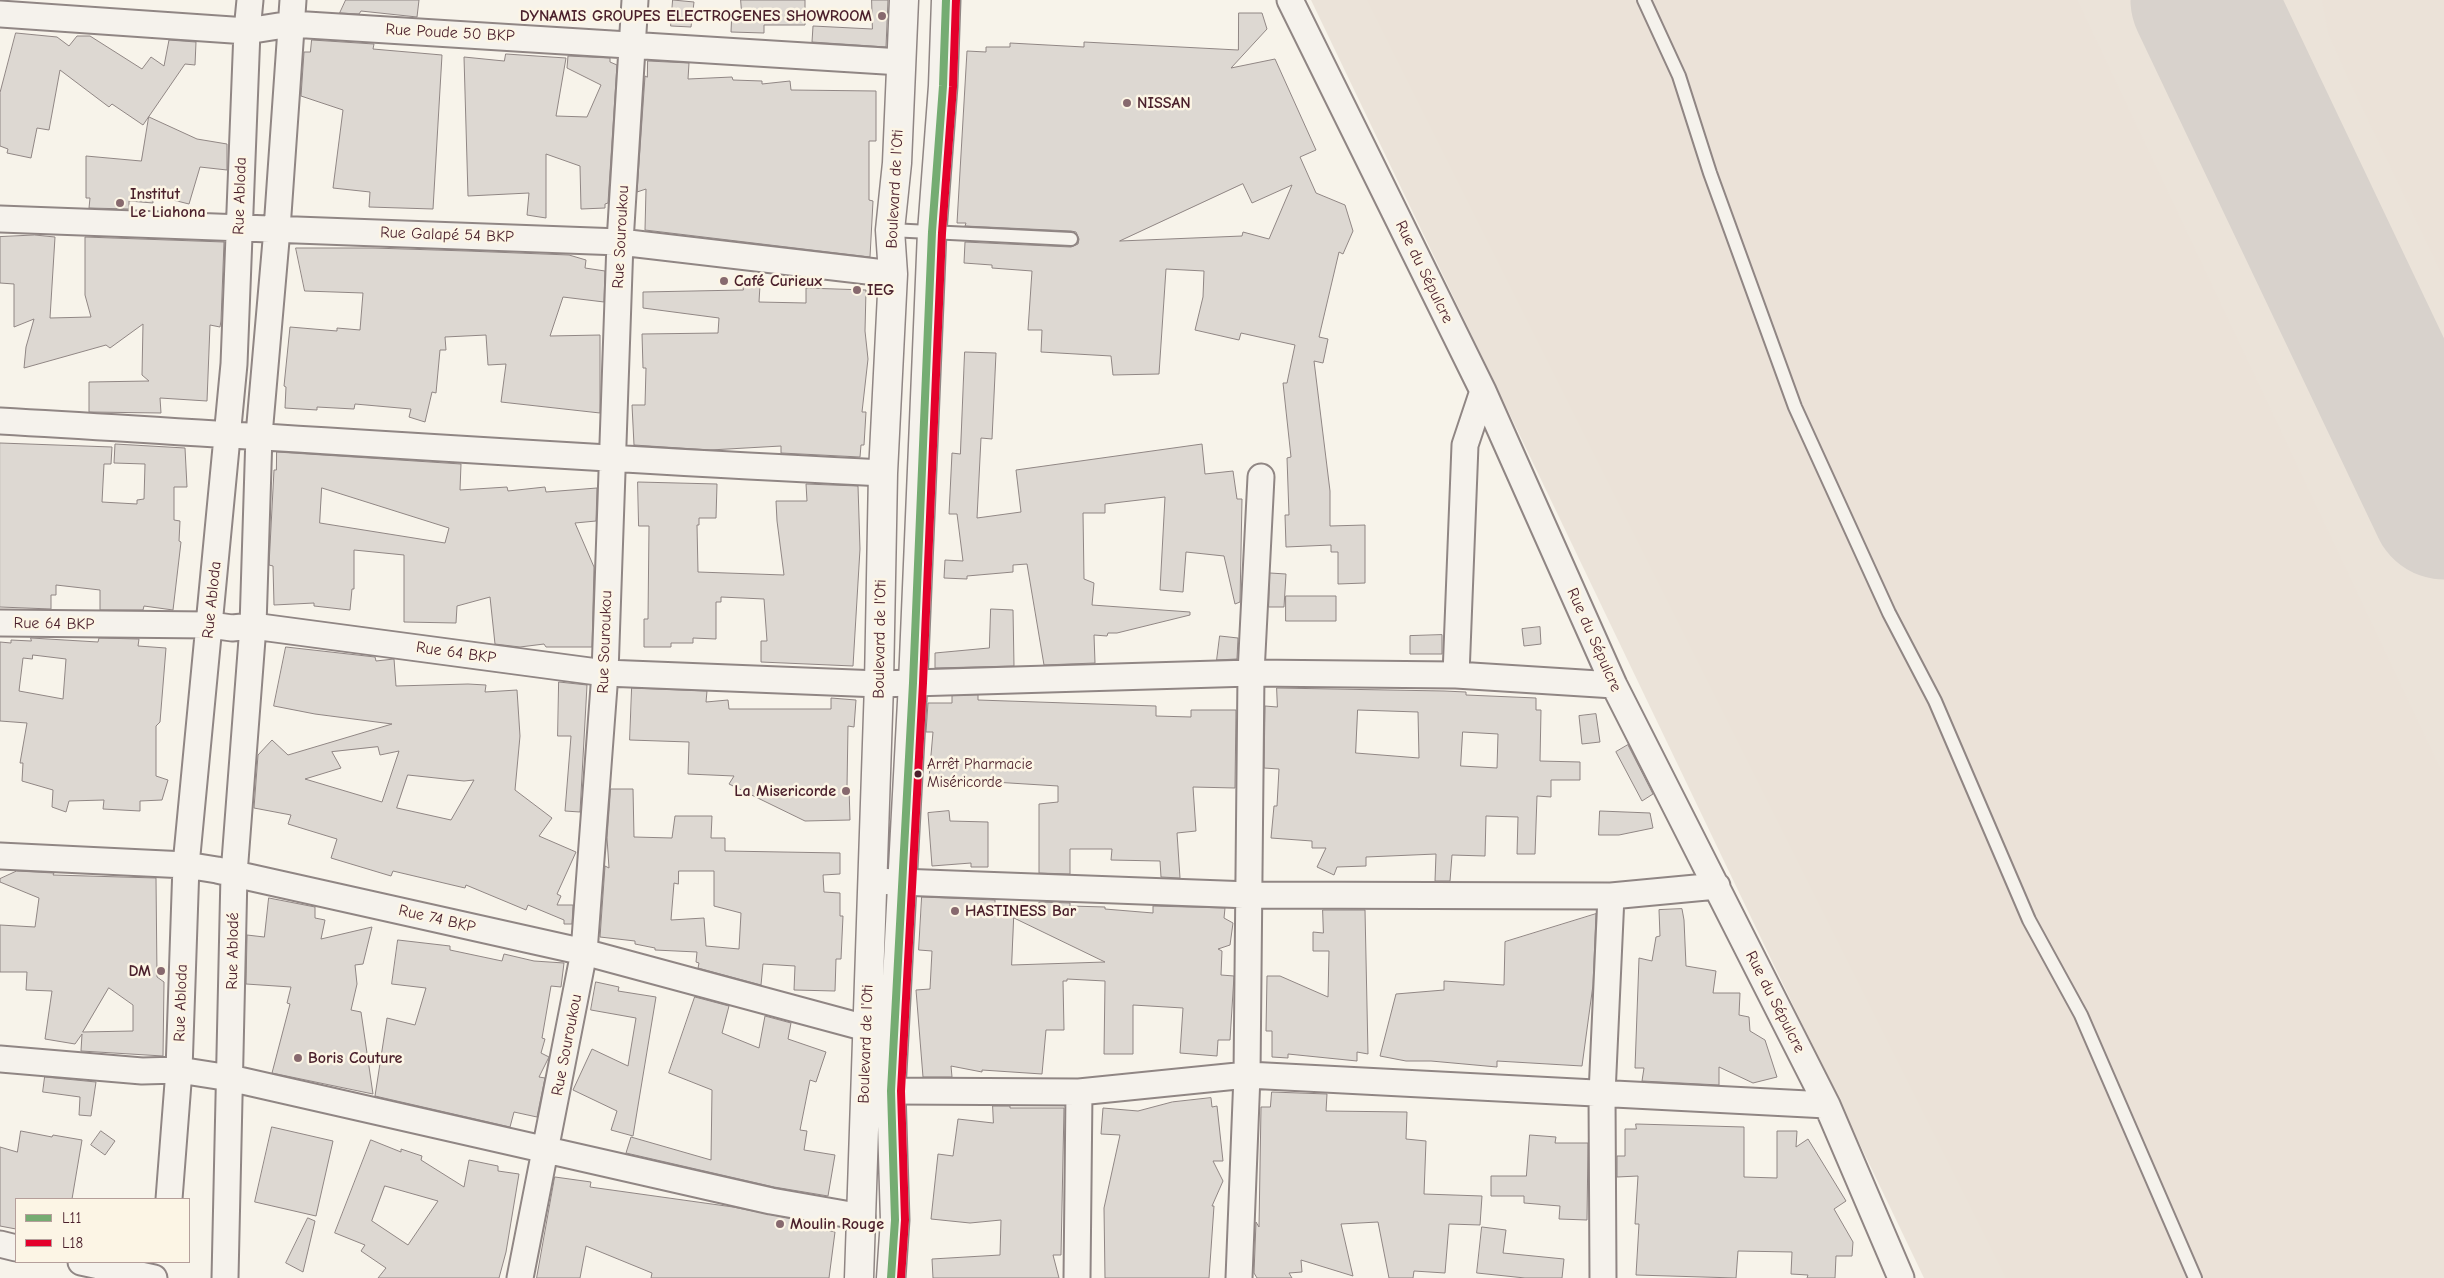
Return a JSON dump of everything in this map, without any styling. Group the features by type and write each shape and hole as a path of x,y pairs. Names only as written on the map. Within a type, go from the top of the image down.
{"main road":[{"name":"Boulevard de l'Oti","path":"891,1278 895,1220 878,1089 866,1028 879,684 884,473 893,274 890,230 897,163 904,0"},
{"name":"Boulevard de l'Oti","path":"859,1278 862,1217 902,882 913,683 932,232 946,0"}],"street":[{"name":"Rue Abloda","path":"169,1198 179,1070 186,865 234,364 246,31 250,0"},
{"name":"Rue Souroukou","path":"520,1278 547,1151 584,952 605,673 620,242 635,0"},
{"name":"Rue du Sépulcre","path":"1290,0 1483,391 1614,685 1827,1106 1901,1278"},
{"name":"Rue Poude 50 BKP","path":"0,14 246,31 292,12 633,44 901,62"},
{"name":"Rue Ablodé","path":"225,1278 234,874 254,626 259,435 278,229 292,12"},
{"name":"Rue Galapé 54 BKP","path":"0,219 239,229 260,227 620,242 893,274"},
{"path":"1456,675 1465,445 1483,391"},
{"path":"0,421 259,435 611,460 884,473"},
{"path":"1239,1278 1247,1076 1251,673 1261,477"},
{"name":"Rue 64 BKP","path":"0,623 210,626 232,628 254,626 605,673 879,684 1251,673 1456,675 1614,685"},
{"name":"Rue 74 BKP","path":"0,856 186,865 234,874 584,952 866,1028"},
{"path":"872,881 1250,895 1611,896 1717,886"},
{"path":"1603,1278 1602,1094 1611,896"},
{"path":"0,1059 142,1071 179,1070 230,1078 771,1202 862,1217"},
{"path":"878,1089 1079,1092 1247,1076 1827,1106"},
{"path":"1077,1278 1079,1092"},
{"path":"0,1244 15,1248"},
{"path":"86,1263 154,1278"},
{"path":"163,1278 164,1263"}],"lane":[{"path":"1644,0 1679,76 1710,173 1799,416 1890,613 1935,701 2029,920 2081,1016 2195,1278"},
{"path":"890,230 1071,239"}],"shaded area":[{"path":"1311,0 2444,0 2444,1278 1924,1278"},
{"path":"1367,0 2077,0 2444,777 2444,1278 2006,1278"},
{"path":"2322,0 2444,0 2444,278 2345,71 2328,32"}],"building":[{"path":"346,0 419,0 417,17 361,11 359,14 340,13"},
{"path":"673,0 694,2 691,27 671,26"},
{"path":"741,0 805,0 805,25 764,25 764,33 731,32 732,10 741,10"},
{"path":"872,0 888,0 886,47 812,42 813,26 872,29"},
{"path":"1239,13 1262,13 1267,29 1231,68 1275,59 1316,150 1300,157 1316,193 1345,205 1353,231 1343,254 1339,252 1319,337 1328,339 1323,363 1314,361 1330,491 1330,526 1365,525 1365,583 1338,584 1338,552 1331,552 1331,545 1286,547 1285,515 1289,515 1287,458 1291,457 1283,383 1287,383 1295,345 1241,333 1239,340 1195,330 1203,297 1204,271 1166,269 1159,374 1113,375 1111,356 1041,352 1042,330 1028,330 1032,271 992,268 992,265 964,263 965,242 1071,247 1078,244 1079,239 1076,232 1071,231 965,226 966,223 957,223 967,51 986,52 986,47 1010,47 1010,43 1084,47 1084,42 1238,50","holes":["1243,184 1252,203 1292,185 1269,239 1243,232 1242,236 1120,241"]},
{"path":"16,33 57,37 69,46 77,36 90,36 142,69 151,57 164,66 169,40 196,42 195,65 185,64 143,125 112,104 109,107 60,70 49,130 37,128 31,158 7,153 8,149 0,146 0,93"},
{"path":"312,40 374,44 373,49 442,55 433,209 369,207 370,192 333,188 343,110 301,96 304,52 310,52"},
{"path":"506,54 566,58 556,116 587,117 601,85 567,68 568,56 610,58 610,62 617,65 608,203 605,204 605,208 581,209 580,166 546,154 546,218 527,215 529,193 468,196 464,57 504,61"},
{"path":"648,61 689,63 688,79 732,77 733,80 762,81 762,84 790,81 791,90 876,91 876,141 869,141 869,200 873,201 870,257 645,230 646,189 637,192 645,76 647,77"},
{"path":"149,117 197,139 227,144 227,170 200,167 189,204 153,195 153,203 129,201 129,209 89,208 90,198 86,198 86,156 141,161"},
{"path":"35,235 55,237 50,318 91,317 85,295 85,237 224,242 221,321 220,327 210,325 207,401 160,398 161,413 89,412 89,382 149,381 142,375 143,324 110,348 106,345 24,368 26,347 34,319 14,327 14,284 0,283 0,237"},
{"path":"296,248 373,248 569,255 586,260 585,268 605,271 604,302 563,297 550,336 600,335 600,413 501,402 506,364 488,365 486,335 445,337 446,350 440,350 436,393 432,392 425,422 409,417 411,409 355,404 354,409 317,407 317,410 285,408 286,387 284,386 290,327 337,331 337,328 360,330 363,293 305,291"},
{"path":"743,285 760,285 759,302 806,303 806,288 866,290 865,331 868,359 862,412 866,412 864,445 861,445 860,457 781,453 781,446 710,450 634,445 632,405 645,405 646,368 643,368 642,334 718,333 719,318 643,308 643,292 743,290"},
{"path":"965,352 996,353 992,439 981,438 977,518 1021,512 1016,470 1202,444 1205,474 1233,471 1237,499 1242,499 1240,602 1235,604 1224,556 1186,552 1183,592 1160,590 1165,497 1105,504 1105,513 1083,513 1084,579 1094,583 1092,605 1190,612 1190,615 1117,633 1108,633 1107,636 1094,635 1095,663 1044,665 1027,564 1013,565 1013,572 967,576 967,579 944,578 945,560 963,561 957,514 949,514 952,453 960,454"},
{"path":"0,443 112,447 111,464 104,464 102,502 137,504 137,500 144,499 145,464 114,463 115,444 185,448 187,487 174,487 174,520 180,521 179,541 181,542 173,610 144,606 143,610 100,610 100,590 56,585 56,595 51,595 51,609 0,607"},
{"path":"277,452 461,464 460,490 507,487 508,491 545,487 546,492 597,488 596,521 575,523 594,567 592,647 546,647 544,644 520,647 495,644 490,597 457,606 456,623 404,622 404,555 354,550 354,589 352,589 350,610 314,606 314,603 274,605 273,566 269,565 274,470 276,470","holes":["322,488 449,528 445,543 320,523"]},
{"path":"638,482 717,484 716,518 699,518 699,525 697,525 698,572 784,575 776,501 807,501 806,484 858,486 860,549 853,666 761,662 761,641 767,641 764,599 721,597 721,602 716,602 716,639 693,638 693,643 671,643 671,647 644,647 644,619 648,619 649,526 639,526"},
{"path":"1270,573 1286,574 1284,607 1269,607"},
{"path":"1286,596 1336,596 1336,621 1286,621"},
{"path":"991,609 1013,610 1014,666 935,668 935,653 989,648"},
{"path":"1540,627 1541,644 1524,646 1522,629"},
{"path":"1442,635 1442,654 1410,654 1410,636"},
{"path":"1220,636 1238,638 1237,659 1217,660"},
{"path":"31,638 98,642 99,638 139,639 138,646 166,648 160,722 156,726 156,776 168,780 162,800 140,801 140,811 103,809 104,800 69,801 66,812 52,807 53,790 22,781 23,763 20,763 27,723 0,721 0,642 11,643 11,640 31,641","holes":["33,655 66,659 63,699 19,691 23,658 32,659"]},
{"path":"286,647 375,657 376,661 394,659 396,686 468,684 486,685 485,692 517,690 520,736 515,790 552,818 539,836 576,852 557,894 561,896 557,905 573,905 572,924 564,924 564,920 528,905 526,910 466,885 465,888 393,871 391,876 331,858 337,839 288,824 291,815 254,808 258,755 272,740 288,755 392,724 315,714 274,706","holes":["378,747 380,755 399,751 382,802 305,779 341,768 332,752","408,775 464,781 474,780 451,820 397,808"]},
{"path":"559,682 587,685 580,812 565,811 571,736 558,736"},
{"path":"632,688 707,691 706,702 728,700 729,709 831,709 831,698 856,700 854,727 848,726 847,787 849,787 850,820 805,821 729,784 734,776 688,774 689,742 630,740"},
{"path":"1277,688 1444,691 1466,692 1466,695 1536,698 1536,710 1541,710 1540,761 1580,762 1580,780 1551,780 1551,797 1537,796 1535,854 1517,854 1518,817 1486,816 1485,856 1452,855 1450,881 1435,881 1436,854 1366,857 1366,866 1337,867 1334,875 1317,867 1326,848 1312,848 1312,841 1271,838 1274,806 1277,806 1279,769 1264,768 1265,706 1277,707","holes":["1358,710 1418,712 1419,758 1356,753","1463,732 1498,734 1497,768 1461,766"]},
{"path":"978,695 978,700 1156,706 1156,716 1191,717 1191,710 1236,710 1235,788 1193,787 1196,831 1177,833 1180,878 1161,877 1160,861 1111,860 1112,849 1070,849 1070,874 1039,873 1039,804 1058,802 1058,786 929,778 933,732 926,732 928,703 952,703 952,696"},
{"path":"1596,714 1600,742 1582,744 1579,716"},
{"path":"1628,745 1653,794 1642,801 1616,752"},
{"path":"611,789 633,789 634,837 672,838 675,816 712,816 711,838 725,838 725,851 840,853 840,874 823,875 824,892 840,893 840,916 843,916 841,959 836,959 835,991 794,990 795,966 763,964 761,985 698,968 699,963 696,962 697,952 655,950 655,948 635,944 635,941 600,937 605,866 609,868 607,838","holes":["679,871 714,871 714,906 741,913 739,949 706,946 704,918 671,920 674,883 678,884"]},
{"path":"949,811 950,821 988,822 988,867 971,867 971,863 932,866 928,813"},
{"path":"1600,811 1650,813 1653,828 1619,835 1599,835"},
{"path":"17,871 54,873 53,875 156,878 157,977 164,982 163,1056 81,1051 82,1034 75,1044 45,1039 52,991 26,990 27,972 0,972 0,925 35,927 39,898 0,882 0,879","holes":["109,988 133,1005 133,1031 83,1032"]},
{"path":"922,897 995,900 995,908 1039,910 1039,902 1070,903 1070,906 1105,907 1105,909 1153,913 1153,906 1225,908 1224,918 1233,923 1230,945 1218,949 1222,951 1221,975 1234,976 1230,1040 1218,1040 1217,1056 1180,1053 1183,1008 1133,1005 1133,1054 1104,1054 1105,981 1067,979 1067,981 1063,981 1064,1030 1046,1030 1042,1074 982,1070 982,1072 951,1066 952,1077 923,1077 916,990 930,989 932,951 919,950","holes":["1014,918 1105,962 1012,965"]},
{"path":"269,898 315,907 315,918 325,920 321,939 372,927 363,964 355,965 357,984 351,1010 361,1012 373,1094 272,1073 290,1004 287,1003 291,987 246,984 247,935 264,937"},
{"path":"1682,909 1686,966 1716,971 1713,993 1740,993 1739,1015 1749,1017 1750,1031 1765,1040 1777,1077 1753,1083 1719,1067 1719,1085 1642,1081 1644,1068 1635,1068 1639,958 1652,961 1656,937 1660,936 1659,910"},
{"path":"1323,910 1365,910 1368,1054 1357,1052 1357,1061 1288,1054 1288,1058 1272,1057 1272,1031 1266,1031 1267,976 1280,976 1328,997 1329,951 1313,951 1313,932 1323,933"},
{"path":"1596,914 1593,985 1582,1066 1497,1061 1497,1067 1431,1061 1406,1061 1380,1056 1396,994 1444,990 1444,981 1504,985 1505,942"},
{"path":"398,940 450,946 450,950 502,961 504,954 534,961 564,963 561,987 551,986 542,1038 545,1039 541,1053 549,1057 539,1077 545,1078 537,1117 514,1112 510,1127 375,1096 387,1018 415,1025 426,988 392,984"},
{"path":"596,982 619,987 618,991 656,997 633,1136 611,1130 617,1111 573,1090 592,1049 628,1066 636,1018 591,1010"},
{"path":"695,997 729,1006 722,1033 759,1048 765,1016 791,1023 788,1039 826,1052 816,1082 810,1080 800,1130 807,1131 804,1150 835,1155 828,1196 774,1187 626,1153 631,1137 711,1160 712,1090 669,1073"},
{"path":"45,1077 96,1082 91,1116 79,1115 80,1097 43,1092"},
{"path":"1272,1092 1327,1094 1326,1111 1407,1112 1406,1139 1426,1141 1424,1194 1482,1196 1480,1225 1449,1224 1445,1273 1414,1271 1413,1278 1389,1278 1378,1222 1341,1224 1353,1276 1301,1260 1302,1272 1289,1273 1292,1278 1257,1278 1254,1273 1256,1222 1259,1227 1261,1107 1270,1107"},
{"path":"1211,1098 1212,1107 1217,1106 1223,1161 1213,1161 1223,1181 1212,1206 1214,1206 1209,1278 1105,1278 1104,1208 1120,1135 1101,1134 1103,1108 1138,1111 1172,1102"},
{"path":"993,1106 1010,1106 1010,1108 1064,1108 1061,1255 1053,1255 1059,1278 933,1278 932,1259 1000,1255 1001,1220 970,1223 931,1219 938,1154 953,1156 958,1119 993,1123"},
{"path":"1636,1124 1744,1127 1744,1177 1777,1178 1777,1131 1797,1131 1796,1147 1808,1139 1846,1201 1834,1209 1853,1242 1852,1256 1836,1256 1835,1278 1807,1278 1808,1275 1791,1274 1792,1252 1738,1251 1736,1278 1636,1275 1639,1224 1635,1224 1638,1176 1617,1177 1617,1156 1625,1156 1625,1129 1636,1129"},
{"path":"272,1127 333,1141 316,1216 255,1202"},
{"path":"21,1131 82,1140 72,1198 15,1198 15,1229 0,1226 0,1147 17,1152"},
{"path":"101,1131 115,1141 105,1155 91,1145"},
{"path":"1530,1135 1556,1137 1555,1143 1588,1143 1587,1220 1559,1219 1560,1206 1524,1203 1524,1196 1491,1196 1491,1176 1526,1176"},
{"path":"371,1140 401,1152 401,1149 422,1156 421,1160 464,1187 469,1160 498,1166 498,1171 519,1174 506,1252 499,1278 378,1278 386,1268 361,1251 365,1245 335,1233","holes":["385,1186 438,1201 408,1245 372,1221"]},
{"path":"555,1177 591,1182 590,1187 733,1207 823,1225 822,1229 835,1232 829,1278 651,1278 652,1273 586,1246 580,1278 537,1278"},
{"path":"308,1218 315,1221 303,1272 286,1263"},
{"path":"1482,1227 1506,1230 1503,1253 1564,1259 1562,1278 1525,1278 1477,1273"}],"runway":[{"path":"2203,0 2444,507"}],"transit line":[{"name":"L11","path":"891,1278 895,1220 891,1091 913,683 932,232 943,86 946,0"},
{"name":"L18","path":"901,1278 905,1220 901,1091 923,683 942,233 953,87 956,0"}],"place":[{"name":"DYNAMIS GROUPES ELECTROGENES SHOWROOM","path":"882,16"},
{"name":"NISSAN","path":"1127,103"},
{"name":"Institut Le Liahona","path":"120,203"},
{"name":"Café Curieux","path":"724,281"},
{"name":"IEG","path":"857,290"},
{"name":"Arrêt Pharmacie Miséricorde","path":"918,774"},
{"name":"La Misericorde","path":"846,791"},
{"name":"HASTINESS Bar","path":"955,911"},
{"name":"DM","path":"161,971"},
{"name":"Boris Couture","path":"298,1058"},
{"name":"Moulin Rouge","path":"780,1224"}]}
